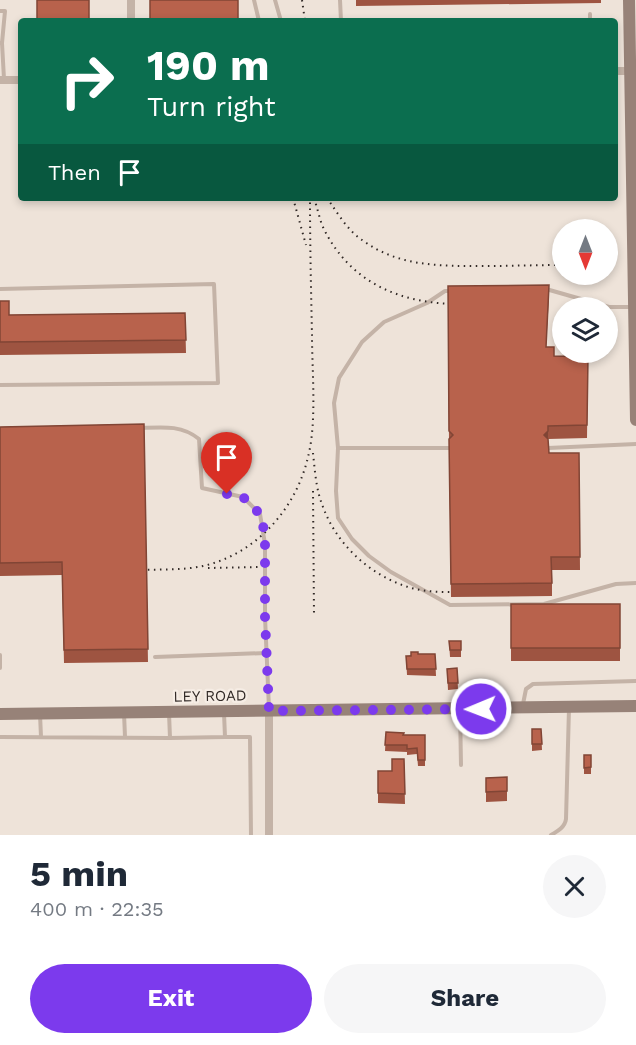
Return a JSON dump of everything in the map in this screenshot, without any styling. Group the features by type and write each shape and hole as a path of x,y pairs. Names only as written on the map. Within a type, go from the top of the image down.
{"main road":[{"path":"629,0 633,71 636,420"},
{"name":"LEY ROAD","path":"0,714 636,706"}],"street":[{"path":"131,0 131,18"},
{"path":"2,80 18,80"},
{"path":"269,711 269,835"}],"lane":[{"path":"254,0 258,18"},
{"path":"275,0 280,18"},
{"path":"340,0 341,18"},
{"path":"0,11 5,11 1,43 2,80"},
{"path":"0,289 214,284 218,383 0,385"},
{"path":"545,289 609,307 635,307"},
{"path":"456,290 445,291 427,303 384,322 362,342 339,378 334,403 338,448 336,490 338,518 352,539 369,556 391,572 450,605 544,604 616,584 636,584"},
{"path":"140,428 175,427 191,433 199,439 202,488 243,497 260,514 266,544 266,653 269,711"},
{"path":"548,448 636,444"},
{"path":"338,448 449,448"},
{"path":"155,657 266,653"},
{"path":"0,655 0,668"},
{"path":"522,708 526,689 533,684 636,681"},
{"path":"551,835 560,830 566,819 569,707"},
{"path":"460,709 461,765"},
{"path":"224,711 225,737"},
{"path":"124,712 125,737"},
{"path":"169,712 170,738"},
{"path":"40,714 41,737"},
{"path":"0,737 250,737 251,835"}],"building":[{"path":"37,0 89,0 89,18 37,18"},
{"path":"150,0 238,0 238,18 150,18"},
{"path":"549,285 546,347 552,347 552,363 588,363 587,425 548,426 548,431 544,435 548,439 549,453 579,453 580,557 551,557 552,583 451,584 449,439 453,435 449,431 448,286"},
{"path":"0,301 9,301 9,315 185,313 186,340 0,342"},
{"path":"144,424 148,649 64,650 62,562 0,563 0,427"},
{"path":"511,604 620,604 620,648 511,648"},
{"path":"449,641 461,641 461,650 450,650"},
{"path":"411,652 435,654 436,669 407,669 406,656 411,656"},
{"path":"457,668 458,683 448,683 447,669"},
{"path":"532,729 541,729 542,744 532,744"},
{"path":"386,732 425,735 425,760 418,760 417,748 407,749 407,745 385,745"},
{"path":"584,755 591,755 591,767 584,768"},
{"path":"392,759 404,759 405,794 378,793 378,771 392,771"},
{"path":"507,777 507,791 486,792 486,778"}],"railway":[{"path":"302,0 305,18"},
{"path":"294,201 306,245"},
{"path":"130,570 185,569 222,560 256,540 271,526 294,494 308,457 312,428 310,201"},
{"path":"315,201 322,225 333,245 363,276 399,295 441,303 464,304"},
{"path":"329,201 357,236 376,249 405,260 452,266 552,265"},
{"path":"313,453 317,487 323,507 337,534 356,557 381,575 408,587 430,591 468,592"},
{"path":"313,491 314,614"},
{"path":"208,568 260,567"}],"route":[{"path":"227,494 243,497 260,514 265,534 265,617 269,711 481,709"}]}
